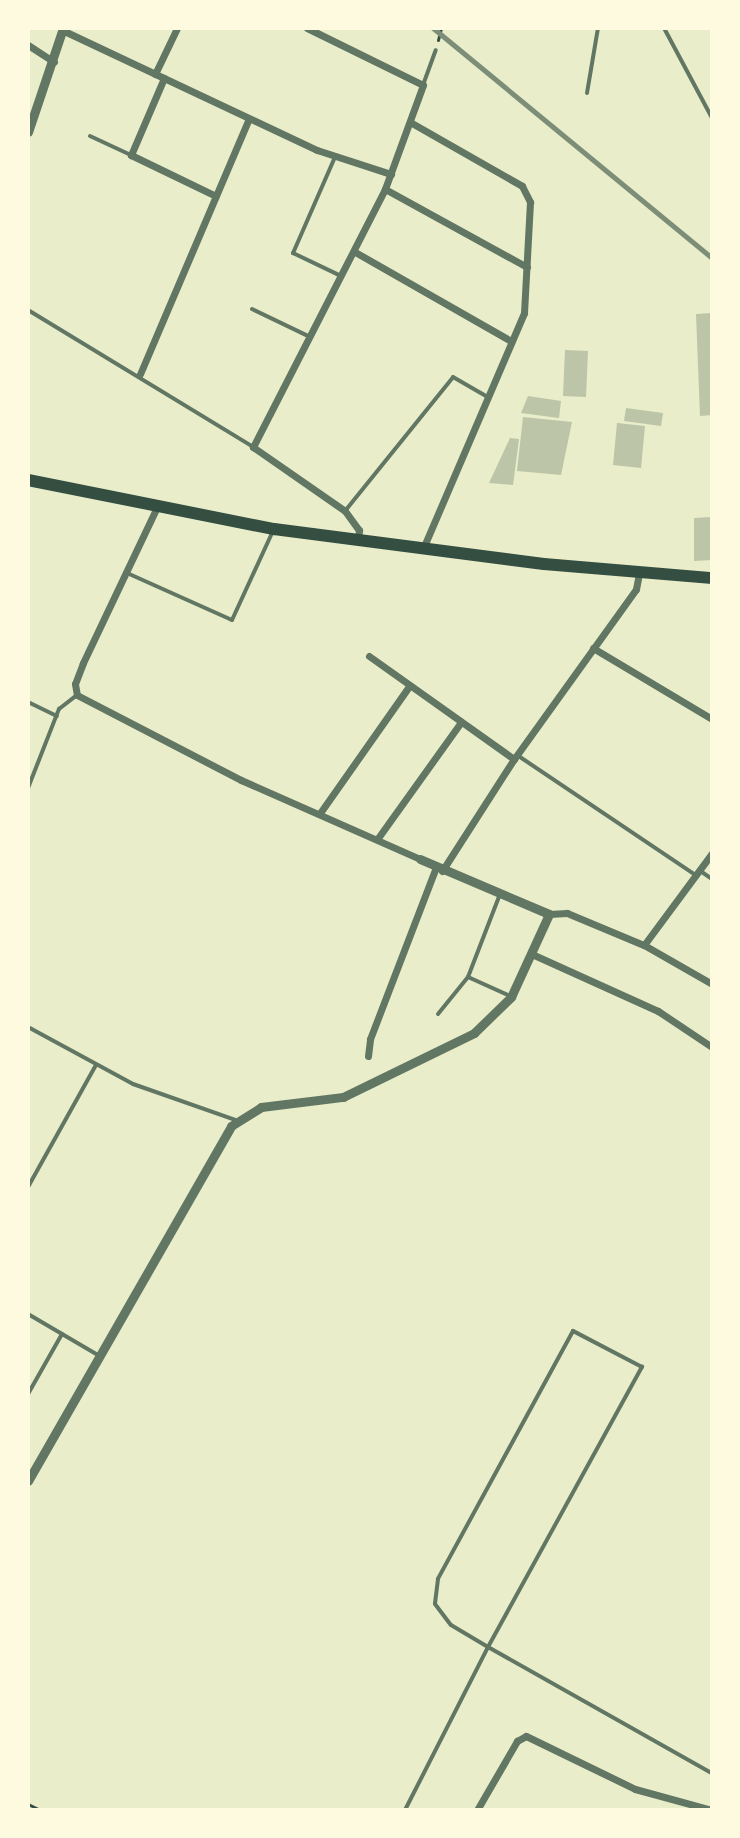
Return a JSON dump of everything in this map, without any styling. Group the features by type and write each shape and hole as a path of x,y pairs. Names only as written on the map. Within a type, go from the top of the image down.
{"main road":[{"path":"28,480 274,529 639,574 712,578"}],"street":[{"path":"155,74 177,28"},
{"path":"307,28 423,85 385,189 253,447 345,511 359,530 358,540"},
{"path":"28,132 54,62 62,29 335,157 391,174"},
{"path":"28,45 54,62"},
{"path":"164,78 131,155 216,196"},
{"path":"140,374 249,119"},
{"path":"410,122 529,192 524,313 423,549"},
{"path":"385,189 527,267"},
{"path":"355,252 511,341"},
{"path":"157,507 75,684 77,695 241,780 378,838 439,869 549,914 567,913 644,945 710,978"},
{"path":"368,1056 370,1039 439,869 636,589 639,574"},
{"path":"593,648 712,719"},
{"path":"369,656 515,757"},
{"path":"320,813 410,685"},
{"path":"378,838 461,722"},
{"path":"644,945 712,853"},
{"path":"28,1481 221,1137 238,1121 272,1104 331,1100 486,1026 511,997 534,955 549,914"},
{"path":"534,955 658,1011 712,1047"},
{"path":"477,1810 517,1741 526,1736 635,1789 712,1810"}],"lane":[{"path":"587,93 598,28"},
{"path":"664,28 712,118"},
{"path":"423,85 436,50"},
{"path":"90,136 131,155"},
{"path":"335,157 293,253 342,277"},
{"path":"252,309 310,337"},
{"path":"28,310 140,374 253,447"},
{"path":"345,511 453,377 486,396"},
{"path":"126,573 232,620 274,529"},
{"path":"28,788 57,716 77,695"},
{"path":"28,702 57,716"},
{"path":"515,757 697,873 712,879"},
{"path":"438,1014 468,977 500,894"},
{"path":"468,977 511,997"},
{"path":"28,1027 96,1065 238,1121"},
{"path":"28,1187 96,1065"},
{"path":"28,1314 99,1355"},
{"path":"405,1810 488,1647 642,1367 573,1331 434,1592 439,1615 488,1647 712,1773"},
{"path":"28,1394 62,1334"}],"path":[{"path":"436,50 441,28"},
{"path":"28,1804 40,1810"}],"building":[{"path":"712,313 712,415 700,416 696,314"},
{"path":"565,350 588,351 586,397 563,396"},
{"path":"528,396 561,401 559,418 521,413"},
{"path":"626,408 663,413 661,426 624,421"},
{"path":"523,417 572,422 561,475 517,471"},
{"path":"617,423 645,426 641,468 613,465"},
{"path":"510,438 519,439 513,485 489,483"},
{"path":"712,517 712,560 694,561 694,518"}],"railway":[{"path":"433,28 712,258"}]}
